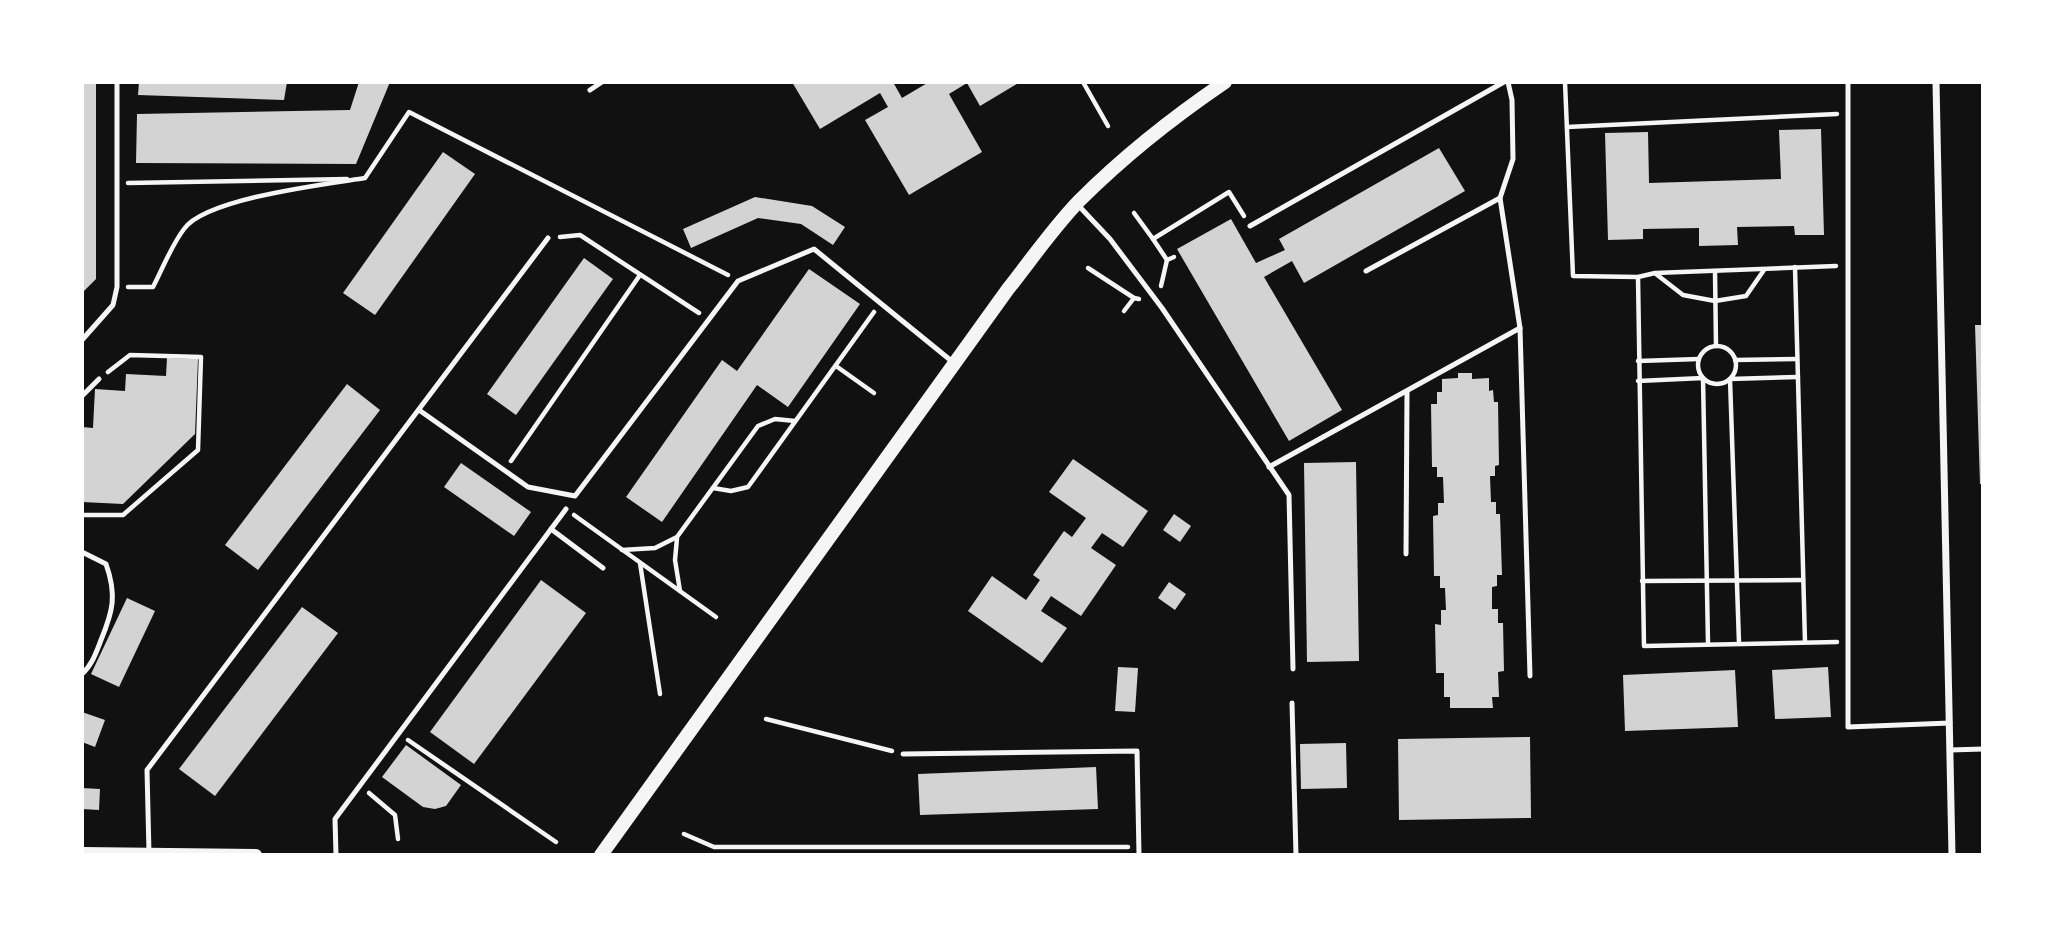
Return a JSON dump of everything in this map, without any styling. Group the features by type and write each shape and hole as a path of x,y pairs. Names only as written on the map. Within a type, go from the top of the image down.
{"main road":[{"path":"601,855 1008,289 1077,204 1129,153 1180,112 1224,82"}],"street":[{"path":"1936,82 1952,855"},
{"path":"82,853 256,855"}],"lane":[{"path":"82,340 113,305 117,287 117,82"},
{"path":"590,90 602,82"},
{"path":"1250,226 1506,82 1512,100 1513,159 1500,198 1520,328 1530,676"},
{"path":"1848,82 1848,727 1950,723"},
{"path":"1366,271 1500,198"},
{"path":"1077,204 1110,239 1162,308 1289,495 1293,669"},
{"path":"149,854 147,770 548,238"},
{"path":"419,410 527,487 575,496 738,281 814,249 954,364"},
{"path":"1269,467 1520,328"},
{"path":"82,396 99,379"},
{"path":"1406,555 1407,392"},
{"path":"336,855 335,819 566,509"},
{"path":"551,529 603,568"},
{"path":"82,552 106,564 113,583 113,611 93,660 82,674"},
{"path":"1292,703 1296,855"},
{"path":"1950,750 1983,749"},
{"path":"904,754 1137,751 1139,855"}],"path":[{"path":"1083,82 1108,126"},
{"path":"1565,82 1573,276 1638,276 1655,273 1848,266"},
{"path":"117,287 153,287 185,226 213,209 276,191 365,178 409,112 738,281"},
{"path":"1567,127 1848,113"},
{"path":"117,183 365,178"},
{"path":"1153,239 1229,192 1250,226"},
{"path":"1134,213 1167,260"},
{"path":"548,238 580,235 708,320"},
{"path":"1795,267 1805,642"},
{"path":"1088,268 1133,298"},
{"path":"1655,273 1683,295 1715,301 1746,296 1764,269"},
{"path":"1715,271 1716,346"},
{"path":"504,471 640,275"},
{"path":"1638,276 1644,646 1848,642"},
{"path":"713,488 731,491 748,487 881,303"},
{"path":"1708,643 1703,378 1698,369 1699,359 1705,349 1716,346 1728,349 1735,360 1735,370 1730,379 1739,643"},
{"path":"82,515 123,515 198,450 201,357 130,355 99,379"},
{"path":"1638,361 1699,359"},
{"path":"1735,360 1797,359"},
{"path":"836,366 874,393"},
{"path":"1638,381 1703,378 1717,384 1730,379 1798,377"},
{"path":"622,550 655,548 677,537 758,426 775,419 796,421"},
{"path":"566,509 716,617"},
{"path":"677,537 675,559 680,591"},
{"path":"640,562 660,694"},
{"path":"1642,582 1803,580"},
{"path":"766,719 904,754"},
{"path":"399,734 556,842"},
{"path":"360,786 395,815 398,839"},
{"path":"684,834 714,847 1139,847"}],"building":[{"path":"82,82 96,82 96,279 82,293"},
{"path":"139,82 287,82 284,100 138,95"},
{"path":"359,82 390,82 356,164 136,163 137,114 350,110"},
{"path":"792,82 893,82 902,98 929,82 1020,82 980,106 967,83 949,94 982,152 909,195 865,120 888,107 880,93 820,129"},
{"path":"1821,129 1824,235 1795,235 1794,226 1737,227 1738,245 1699,246 1699,228 1643,229 1643,239 1608,240 1605,133 1648,132 1649,183 1781,179 1779,130"},
{"path":"1439,148 1465,191 1304,283 1292,261 1264,277 1342,410 1289,441 1177,249 1231,219 1256,263 1285,250 1279,239"},
{"path":"443,152 475,174 375,315 343,293"},
{"path":"755,197 812,206 845,227 833,245 801,224 758,218 691,248 683,229"},
{"path":"584,258 613,279 516,415 487,394"},
{"path":"809,269 860,304 788,407 757,385 662,522 626,497 722,360 737,371"},
{"path":"1975,325 1983,325 1983,484 1980,484"},
{"path":"167,358 198,359 195,434 123,504 82,502 82,427 93,428 95,389 125,391 126,374 166,376"},
{"path":"1458,373 1472,373 1472,379 1489,378 1489,391 1493,390 1494,402 1498,402 1499,465 1495,466 1495,476 1490,476 1491,502 1496,502 1496,514 1500,514 1502,575 1497,575 1497,586 1492,587 1492,609 1498,609 1498,623 1503,623 1504,671 1498,672 1499,697 1492,697 1493,708 1450,708 1450,697 1444,697 1444,673 1436,673 1435,624 1441,625 1441,610 1446,610 1445,588 1440,588 1440,576 1434,576 1433,516 1438,515 1438,503 1444,503 1443,477 1437,477 1437,467 1432,467 1431,404 1437,404 1437,392 1442,392 1442,379 1458,378"},
{"path":"347,384 380,410 258,570 225,545"},
{"path":"1073,459 1148,511 1123,547 1102,533 1091,548 1116,565 1081,616 1051,596 1041,611 1067,628 1042,663 968,611 992,576 1026,600 1040,580 1033,575 1064,531 1072,537 1086,518 1049,492"},
{"path":"1356,462 1359,661 1307,662 1304,463"},
{"path":"461,463 531,512 514,536 444,487"},
{"path":"1174,514 1191,526 1180,542 1163,530"},
{"path":"541,580 586,613 474,764 430,732"},
{"path":"1169,582 1186,594 1175,610 1158,598"},
{"path":"127,598 155,611 119,687 91,674"},
{"path":"302,607 338,633 215,796 179,769"},
{"path":"1118,667 1138,668 1135,712 1115,711"},
{"path":"1828,667 1831,717 1775,719 1772,670"},
{"path":"1735,670 1738,727 1625,731 1623,675"},
{"path":"82,712 105,720 95,747 82,742"},
{"path":"1530,737 1531,818 1399,820 1398,739"},
{"path":"1346,743 1347,788 1301,789 1300,744"},
{"path":"406,745 461,785 446,806 435,809 423,807 382,777"},
{"path":"1096,767 1098,809 920,815 918,774"},
{"path":"82,788 100,789 99,810 82,809"}]}
